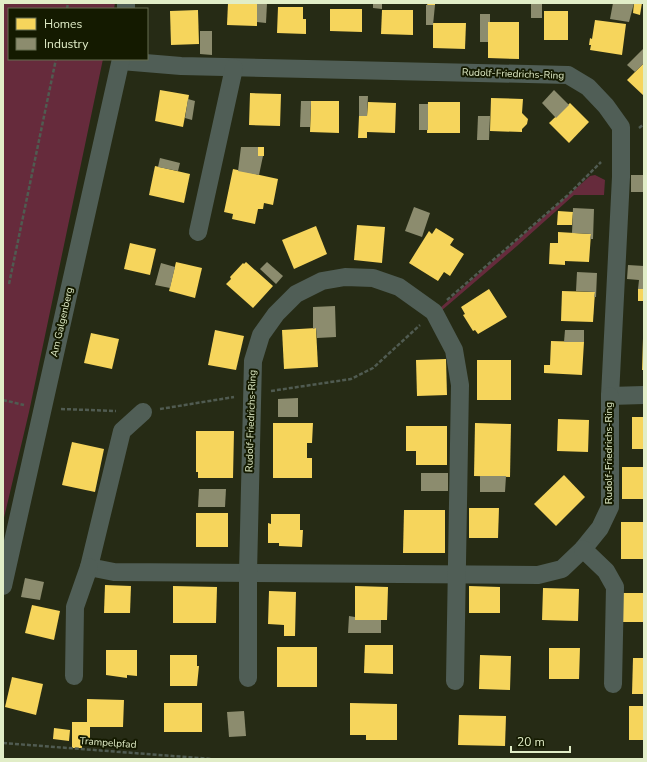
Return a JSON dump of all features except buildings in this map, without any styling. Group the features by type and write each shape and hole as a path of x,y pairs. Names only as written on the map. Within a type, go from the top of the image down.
{"street":[{"name":"Rudolf-Friedrichs-Ring","path":"89,566 114,572 538,575 562,569 583,549 600,528 610,507 610,396 621,177 621,127 606,106 588,88 568,75 234,68 181,66 121,60"},
{"name":"Am Galgenberg","path":"3,586 121,60"},
{"path":"198,232 234,68"},
{"name":"Rudolf-Friedrichs-Ring","path":"248,678 248,573 253,361 261,334 276,314 296,294 322,281 344,276 372,278 399,287 434,312 454,350 460,385 455,681"},
{"name":"Rudolf-Friedrichs-Ring","path":"610,396 644,395"},
{"path":"74,676 75,607 89,566 122,431 143,412"},
{"path":"583,549 606,571 615,587 613,684"}],"path":[{"path":"9,284 56,60"},
{"path":"43,408 143,412 351,379 373,368 434,312 568,195 621,142 644,124"},
{"name":"Trampelpfad","path":"3,743 212,759"}],"shaded area":[{"path":"3,3 115,3 114,8 8,8 8,60 103,60 29,412 3,522"},
{"path":"595,175 605,180 604,195 574,195 441,311 440,308 590,176"}]}
